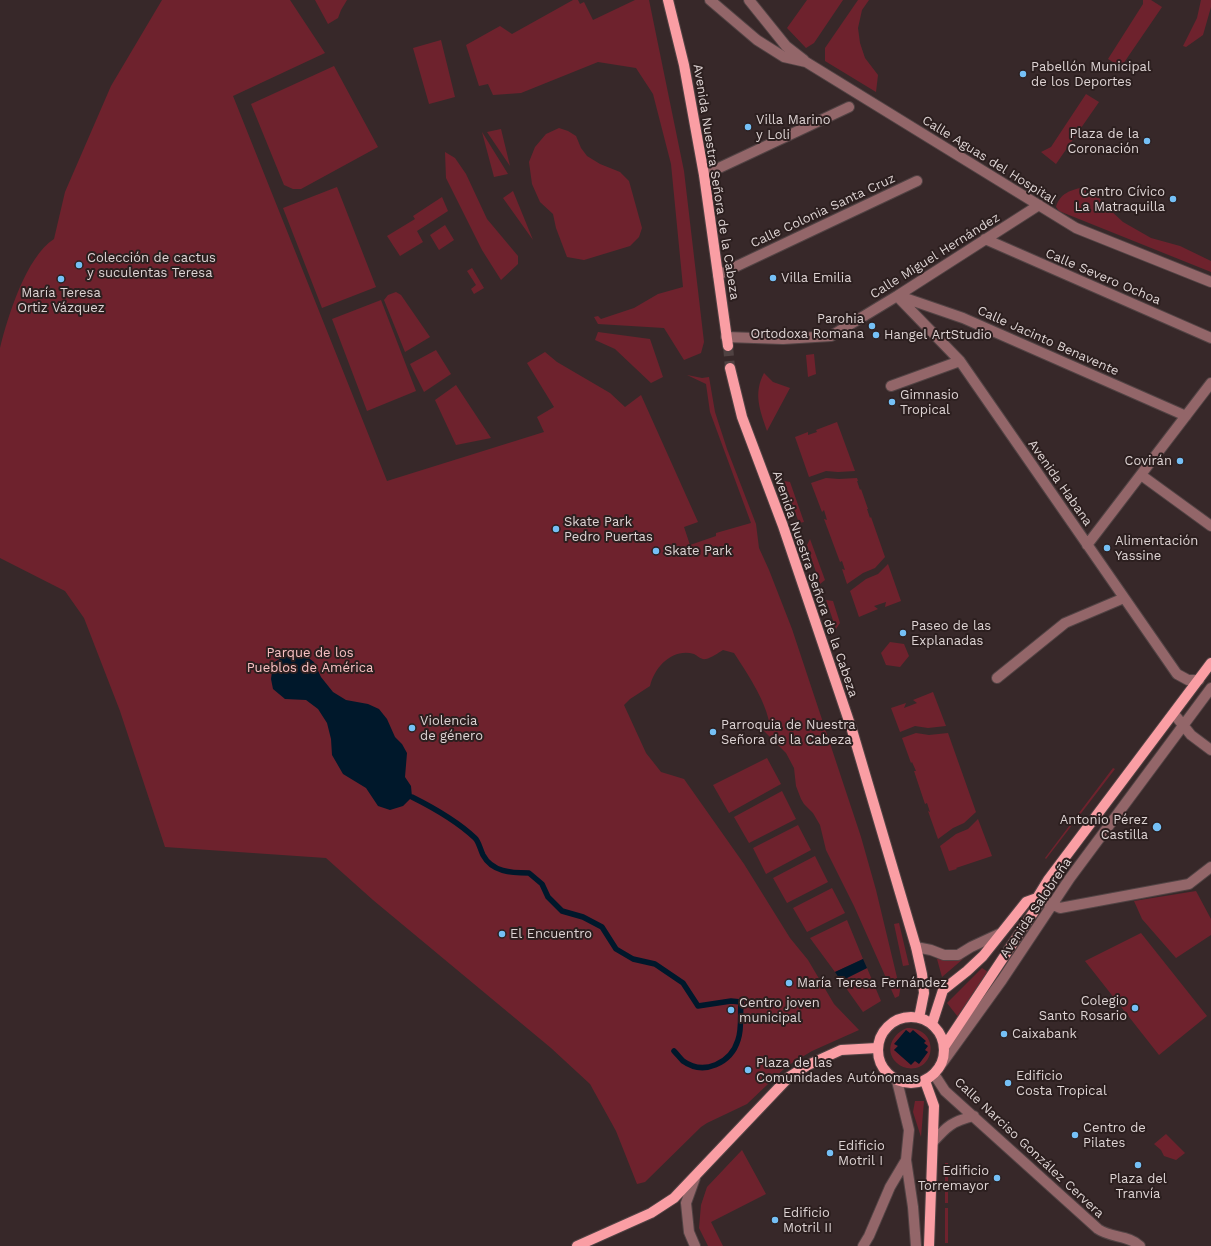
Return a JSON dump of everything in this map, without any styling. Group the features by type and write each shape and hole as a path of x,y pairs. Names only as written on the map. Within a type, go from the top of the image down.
{"main road":[{"name":"Avenida Nuestra Señora de la Cabeza","path":"668,0 684,65 704,175 727,342"},
{"name":"Avenida Nuestra Señora de la Cabeza","path":"730,368 742,417 783,526 852,730 916,947 922,974 924,993 920,1018"},
{"name":"Avenida Salobreña","path":"944,1047 1037,907 1037,898 1053,874 1211,663"},
{"name":"Avenida Salobreña","path":"932,1024 943,990 983,956 1026,902 1037,898"},
{"path":"910,1017 920,1018 932,1024 938,1030 944,1047 944,1057 937,1070 925,1081 906,1084 897,1081 888,1075 882,1068 878,1058 877,1048 878,1041 883,1031 891,1023 901,1018 910,1017"},
{"path":"577,1246 651,1213 674,1198 695,1178 773,1092 789,1077 808,1064 841,1050 877,1048"},
{"path":"925,1081 934,1106 929,1246"}],"street":[{"name":"Calle Aguas del Hospital","path":"710,0 757,40 784,57 806,62"},
{"name":"Calle Aguas del Hospital","path":"749,0 786,46 806,62 1038,205 1076,228 1211,282"},
{"path":"704,175 849,107"},
{"name":"Calle Colonia Santa Cruz","path":"718,275 917,181"},
{"name":"Calle Miguel Hernández","path":"727,342 784,340 831,336 897,296 1038,205"},
{"name":"Calle Severo Ochoa","path":"985,239 1211,338"},
{"name":"Avenida Habana","path":"897,296 960,361 1177,674 1188,680 1199,680"},
{"name":"Calle Jacinto Benavente","path":"897,296 963,318 1186,416"},
{"path":"891,386 960,361"},
{"path":"1087,545 1211,383"},
{"path":"1140,475 1211,526"},
{"path":"997,678 1065,623 1124,598"},
{"name":"Avenida Salobreña","path":"937,1070 1002,980 1094,845 1211,688"},
{"path":"1174,714 1191,734 1211,750"},
{"path":"1037,898 1060,908 1189,884 1211,867"},
{"name":"Avenida Salobreña","path":"916,947 931,950 944,955 958,955 999,934"},
{"name":"Calle Narciso González Cervera","path":"937,1070 945,1091 1098,1229 1104,1233 1135,1244"},
{"path":"897,1081 909,1130 906,1160 913,1207 916,1246"},
{"path":"933,1142 945,1128 960,1119 974,1116"},
{"path":"863,1246 869,1236 890,1187 906,1160"},
{"path":"695,1178 686,1203 689,1232 695,1246"}],"green space":[{"name":"Parque de los Pueblos de América","path":"162,0 290,0 325,53 233,96 387,481 544,432 537,417 554,407 527,363 545,352 557,362 610,393 625,407 641,395 698,522 684,527 690,545 716,536 716,533 751,523 710,412 706,384 687,375 702,378 709,377 715,412 727,449 756,524 759,548 792,629 861,837 876,890 900,990 899,996 895,998 854,906 826,850 820,825 813,813 801,799 796,786 794,768 786,753 763,730 769,721 767,712 754,686 734,653 723,650 710,658 704,659 694,654 686,653 672,656 666,660 656,672 650,686 630,699 624,705 646,753 661,772 684,779 744,864 790,938 808,960 834,1004 859,1030 812,1051 787,1066 747,1104 701,1127 645,1182 637,1184 616,1131 590,1084 551,1048 373,900 326,858 165,847 120,711 84,618 65,591 0,558 0,348 3,335 13,304 27,273 35,259 54,239 65,192 111,86"},
{"path":"315,0 347,0 338,18 328,24"},
{"path":"573,0 578,0 580,4 584,2 593,20 635,0 649,0 684,171 704,342 701,353 684,360 664,328 598,324 594,317 598,316 601,319 634,308 658,294 683,287 671,164 653,94 636,68 598,62 521,93 493,95 488,84 479,86 466,45 500,26 512,34"},
{"path":"807,0 843,0 814,43 806,48 787,28"},
{"path":"858,0 869,0 862,10 858,28 860,43 865,58 878,75 876,92 825,61 825,48"},
{"path":"1143,0 1151,0 1162,7 1121,67 1108,59 1143,4"},
{"path":"1201,0 1211,0 1211,7 1203,35 1186,47 1183,46 1197,18"},
{"path":"441,40 455,97 429,104 413,48"},
{"path":"334,66 378,147 301,189 293,189 284,185 251,104"},
{"path":"1086,94 1099,102 1056,164 1041,152 1051,147"},
{"path":"559,128 576,136 581,148 587,156 600,164 620,172 629,181 642,228 639,237 630,246 584,260 567,257 556,228 553,214 540,202 532,184 529,162 535,147 546,134"},
{"path":"501,129 510,166 487,132"},
{"path":"482,132 508,174 494,177"},
{"path":"445,152 455,158 466,174 487,219 518,256 518,264 501,280 482,250 446,178"},
{"path":"337,187 376,287 322,308 283,208"},
{"path":"1084,187 1093,191 1123,222 1151,238 1180,246 1211,261 1211,272 1059,211 1056,207 1063,195 1070,191"},
{"path":"513,191 533,240 503,198"},
{"path":"442,197 448,211 417,231 423,242 400,256 387,236 415,219 413,216"},
{"path":"445,225 454,240 439,250 430,235"},
{"path":"472,268 484,288 474,294 471,289 476,285 467,271"},
{"path":"396,292 401,295 430,337 405,352 384,300 388,295"},
{"path":"381,300 416,391 367,411 332,319"},
{"path":"598,332 650,339 663,377 651,383 615,349 595,340"},
{"path":"436,350 451,374 424,392 410,364"},
{"path":"814,354 816,374 808,377 806,355"},
{"path":"764,373 773,382 790,388 767,431 760,409 758,395"},
{"path":"456,385 491,438 456,445 435,400"},
{"path":"837,422 855,471 826,471 809,477 795,437 808,432 808,435 817,432 816,430"},
{"path":"826,478 857,478 885,557 875,568 863,573 847,584 842,569 845,570 842,561 840,562 824,519 827,520 824,510 822,512 811,483"},
{"path":"784,481 790,482 804,522 799,523"},
{"path":"810,539 825,580 820,584 807,545"},
{"path":"888,564 901,601 885,607 886,602 874,606 878,609 859,617 850,591 866,579 878,574"},
{"path":"826,600 833,601 840,623 836,629"},
{"path":"890,642 904,644 909,656 900,667 886,665 881,653"},
{"path":"933,692 946,726 928,728 915,726 900,732 891,708 906,703 904,708 917,703 913,700"},
{"path":"916,733 929,735 948,733 976,812 964,823 953,828 938,839 928,811 930,812 927,803 925,804 914,771 916,771 912,762 911,763 902,738"},
{"path":"767,758 781,784 729,813 713,785"},
{"path":"1113,768 1115,769 1046,859 1045,858"},
{"path":"782,791 796,819 749,843 734,817"},
{"path":"978,819 992,856 949,871 940,846 956,834 968,829"},
{"path":"798,825 811,850 766,874 753,848"},
{"path":"815,856 828,882 787,903 773,878"},
{"path":"832,888 845,913 807,932 793,908"},
{"path":"1196,891 1211,919 1211,935 1176,958 1142,919 1134,901"},
{"path":"847,920 863,959 835,972 810,938"},
{"path":"899,923 909,965 903,966 894,924"},
{"path":"1141,933 1207,1016 1159,1055 1085,961"},
{"path":"937,959 963,959 942,977"},
{"path":"867,968 881,1001 863,1012 841,981"},
{"path":"982,968 988,972 958,1017 947,1003"},
{"path":"907,1028 918,1030 925,1035 930,1042 931,1050 929,1058 924,1064 917,1068 907,1068 901,1066 891,1055 890,1050 892,1041 902,1030","holes":["906,1030 925,1050 919,1063 894,1050 898,1046"]},
{"path":"915,1101 924,1101 921,1137 913,1112"},
{"path":"1166,1134 1185,1153 1176,1160 1164,1156 1161,1150 1154,1144"},
{"path":"742,1150 766,1194 711,1222 723,1246 708,1246 699,1228 701,1205 707,1187"},
{"path":"945,1163 948,1163 948,1203 945,1203"},
{"path":"945,1208 948,1208 948,1243 945,1243"}],"water":[{"path":"302,653 314,662 321,677 333,692 346,700 368,704 379,709 387,719 395,737 402,744 407,753 405,777 411,786 412,797 403,806 390,810 378,806 366,788 343,774 332,755 331,739 327,723 318,709 306,700 285,699 273,689 271,679 273,663 283,657"},
{"path":"863,959 867,968 841,981 835,972"},
{"path":"906,1030 910,1033 913,1030 926,1041 924,1043 928,1046 925,1050 928,1052 919,1064 915,1061 911,1065 894,1050 898,1046 894,1044"}],"waterway":[{"path":"412,797 445,815 468,832 476,840 483,855 491,865 509,872 529,873 542,884 548,897 562,911 583,917 602,927 616,949 633,959 655,964 683,983 698,1006 731,1001 741,1002 738,1040 734,1048 723,1061 716,1065 699,1067 683,1061 674,1051"}],"tunnel":[{"path":"728,346 730,368"}],"place":[{"name":"Pabellón Municipal de los Deportes","path":"1023,74"},
{"name":"Villa Marino y Loli","path":"748,127"},
{"name":"Plaza de la Coronación","path":"1147,141"},
{"name":"Centro Cívico La Matraquilla","path":"1173,199"},
{"name":"Colección de cactus y suculentas Teresa","path":"79,265"},
{"name":"Villa Emilia","path":"773,278"},
{"name":"María Teresa Ortiz Vázquez","path":"61,279"},
{"name":"Parohia Ortodoxa Romana","path":"872,326"},
{"name":"Hangel ArtStudio","path":"876,335"},
{"name":"Gimnasio Tropical","path":"892,402"},
{"name":"Covirán","path":"1180,461"},
{"name":"Skate Park Pedro Puertas","path":"556,529"},
{"name":"Alimentación Yassine","path":"1107,548"},
{"name":"Skate Park","path":"656,551"},
{"name":"Paseo de las Explanadas","path":"903,633"},
{"name":"Violencia de género","path":"412,728"},
{"name":"Parroquia de Nuestra Señora de la Cabeza","path":"713,732"},
{"name":"Antonio Pérez Castilla","path":"1157,827"},
{"name":"El Encuentro","path":"502,934"},
{"name":"María Teresa Fernández","path":"789,983"},
{"name":"Colegio Santo Rosario","path":"1135,1008"},
{"name":"Centro joven municipal","path":"731,1010"},
{"name":"Caixabank","path":"1004,1034"},
{"name":"Plaza de las Comunidades Autónomas","path":"748,1070"},
{"name":"Edificio Costa Tropical","path":"1008,1083"},
{"name":"Centro de Pilates","path":"1075,1135"},
{"name":"Edificio Motril I","path":"830,1153"},
{"name":"Plaza del Tranvía","path":"1138,1165"},
{"name":"Edificio Torremayor","path":"997,1178"},
{"name":"Edificio Motril II","path":"775,1220"}]}
